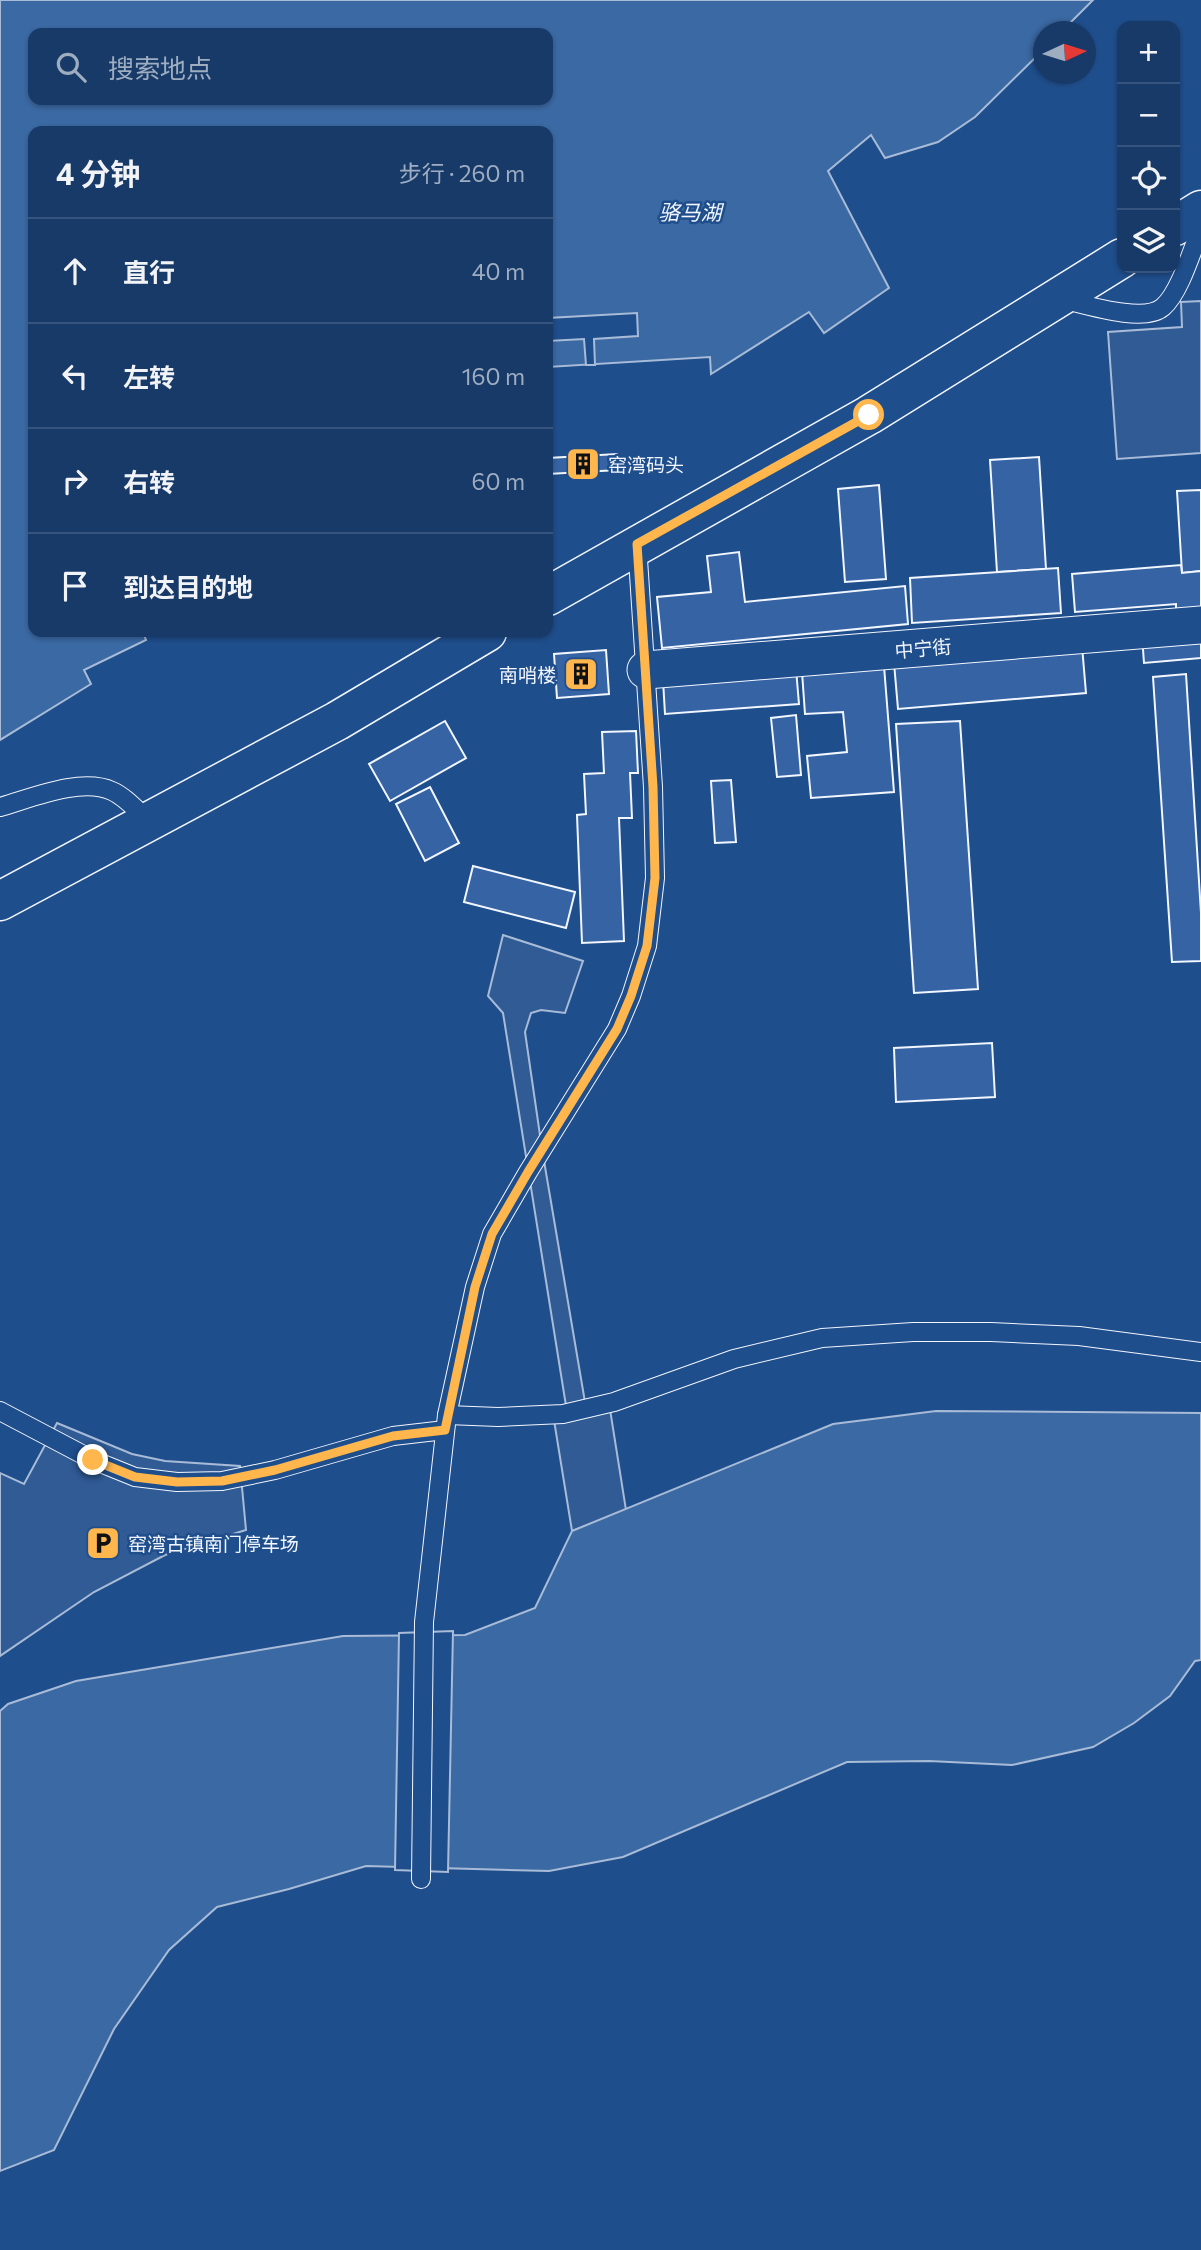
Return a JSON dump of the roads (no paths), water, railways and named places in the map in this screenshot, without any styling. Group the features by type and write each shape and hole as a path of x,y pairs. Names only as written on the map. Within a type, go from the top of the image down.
{"street":[{"path":"1180,223 1201,210"},
{"path":"553,593 869,415 1117,261"},
{"name":"中宁街","path":"646,670 1201,625"},
{"path":"0,901 337,721 479,637"}],"lane":[{"path":"1059,298 1129,313 1150,313 1161,309 1170,299 1201,229"},
{"path":"421,1879 424,1622 446,1423 475,1287 492,1234 617,1029 647,946 655,878 653,787 637,544"},
{"path":"0,807 74,787 96,785 114,792 150,822"},
{"path":"0,1411 93,1460 135,1477 177,1482 222,1481 275,1470 446,1423 563,1414 614,1402 734,1359 822,1338 913,1332 991,1332 1079,1336 1201,1352"}],"water":[{"name":"骆马湖","path":"0,0 1093,0 1072,21 1033,21 1033,60 975,117 938,142 885,158 871,135 828,171 889,288 824,333 809,312 711,374 710,357 553,367 553,126 28,126 28,637 145,637 146,640 84,670 91,684 0,740"},
{"path":"936,1411 1201,1413 1201,1660 1195,1661 1170,1696 1134,1723 1093,1747 1012,1765 929,1761 847,1762 623,1857 549,1871 366,1866 217,1907 169,1950 114,2029 54,2150 0,2171 0,1711 8,1704 76,1681 343,1636 465,1635 535,1608 572,1531 833,1424"}],"place":[{"name":"窑湾码头","path":"583,464"},
{"name":"南哨楼","path":"581,674"},
{"name":"窑湾古镇南门停车场","path":"103,1543"}]}
